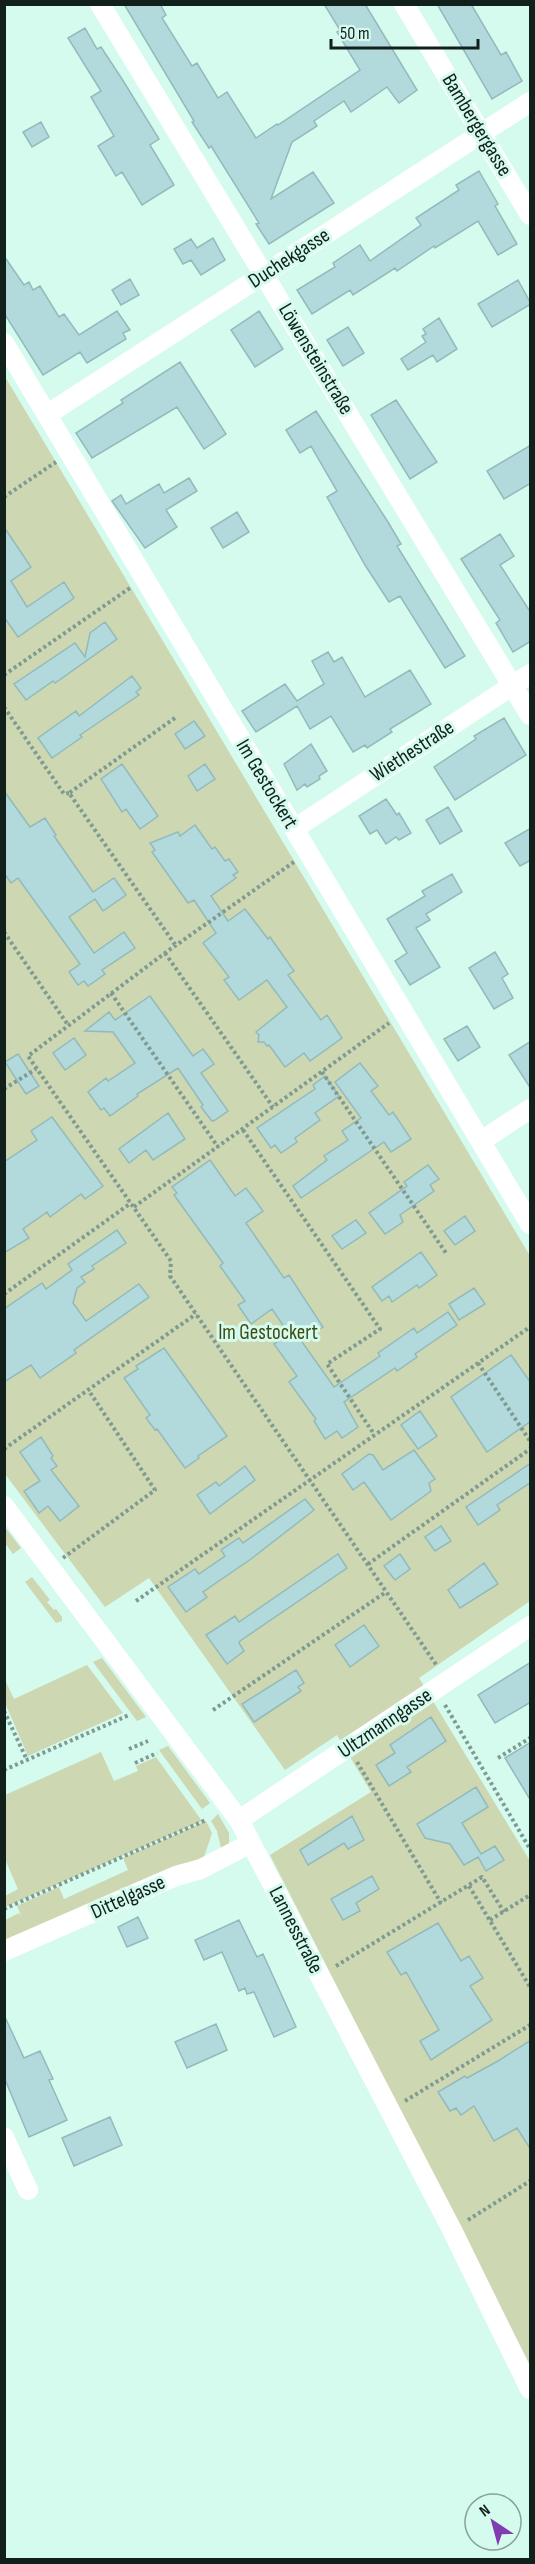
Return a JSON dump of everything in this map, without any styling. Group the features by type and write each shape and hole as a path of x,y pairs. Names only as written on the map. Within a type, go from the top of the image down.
{"street":[{"name":"Löwensteinstraße","path":"100,4 531,715"},
{"name":"Bambergergasse","path":"404,4 531,214"},
{"name":"Duchekgasse","path":"48,414 531,102"},
{"name":"Im Gestockert","path":"4,342 531,1224"},
{"name":"Wiethestraße","path":"294,829 531,674"},
{"path":"481,1141 531,1108"},
{"name":"Lannesstraße","path":"4,1506 239,1820 452,2230 531,2389"},
{"name":"Ultzmanngasse","path":"239,1820 531,1626"},
{"name":"Dittelgasse","path":"4,1951 176,1876 201,1869 251,1843"},
{"path":"4,2137 28,2190"}],"path":[{"path":"4,497 71,452"},
{"path":"4,675 145,578"},
{"path":"4,707 64,794 69,793 175,718"},
{"path":"69,793 176,945"},
{"path":"308,852 165,953 28,1056 171,1261 170,1276 387,1592 531,1849"},
{"path":"4,932 68,1025"},
{"path":"165,953 273,1107"},
{"path":"111,993 218,1147"},
{"path":"4,1294 243,1130 405,1011"},
{"path":"4,1089 36,1069"},
{"path":"322,1072 446,1253"},
{"path":"243,1130 380,1329 327,1364 374,1434"},
{"path":"4,1449 196,1314"},
{"path":"136,1601 531,1327"},
{"path":"478,1363 531,1441"},
{"path":"50,1567 155,1490 89,1391"},
{"path":"368,1564 531,1449"},
{"path":"213,1710 387,1592"},
{"path":"4,1711 27,1760"},
{"path":"4,1770 129,1715"},
{"path":"498,1758 531,1738"},
{"path":"129,1749 148,1741"},
{"path":"135,1763 157,1753"},
{"path":"354,1758 441,1903"},
{"path":"4,1909 206,1820"},
{"path":"320,1976 482,1877 504,1912"},
{"path":"469,1886 531,1987"},
{"path":"490,1920 531,1895"},
{"path":"390,2111 531,2025"},
{"path":"452,2230 531,2181"}],"green space":[{"name":"Im Gestockert","path":"4,375 530,1256 530,1601 419,1678 530,1861 530,2365 270,1855 371,1792 337,1735 285,1770 149,1578 105,1607 5,1474"},
{"path":"4,1526 21,1548 13,1554 5,1543"},
{"path":"32,1577 50,1600 47,1602 62,1617 62,1621 56,1623 25,1582"},
{"path":"102,1658 146,1717 137,1721 93,1662"},
{"path":"87,1665 123,1713 28,1756 5,1703 5,1680 14,1699"},
{"path":"168,1746 210,1803 202,1809 159,1750"},
{"path":"101,1752 114,1781 138,1771 136,1766 156,1757 202,1821 5,1907 5,1896 18,1889 5,1859 5,1795"},
{"path":"218,1814 229,1833 229,1847 222,1852 217,1831 211,1821"},
{"path":"206,1821 212,1833 204,1857 5,1945 5,1920 19,1913 22,1918 17,1906 59,1887 64,1899 128,1870 123,1858"}],"building":[{"path":"124,4 160,4 166,15 162,18 192,66 197,63 218,98 227,92 256,138 360,70 337,32 340,30 324,4 365,4 417,90 399,103 387,87 351,112 344,101 314,121 317,126 292,142 271,199 313,172 334,203 269,244 256,224 259,223 211,146 209,148 192,122 194,121"},
{"path":"437,4 471,4 501,55 506,52 522,81 492,99"},
{"path":"85,28 97,49 101,47 159,139 150,145 174,185 142,205 122,172 116,176 98,146 114,136 91,97 101,91 68,38"},
{"path":"41,122 49,137 32,147 23,132"},
{"path":"479,171 498,204 495,206 517,244 498,255 478,221 435,248 434,246 397,271 395,268 353,295 350,290 312,314 297,290 335,267 333,263 360,245 370,261 421,225 416,218 459,190 456,185"},
{"path":"213,238 225,260 201,275 191,260 183,264 174,249 191,239 197,248"},
{"path":"4,256 24,285 29,282 33,290 40,286 59,317 64,314 79,335 117,311 130,330 123,333 126,339 87,363 80,352 43,375 4,313"},
{"path":"130,279 139,295 121,305 112,290"},
{"path":"518,280 531,304 492,327 478,304"},
{"path":"259,311 283,349 255,367 231,330"},
{"path":"439,318 457,349 437,362 433,355 408,370 401,359 426,342 422,336 426,334 423,329"},
{"path":"348,327 364,353 343,366 327,340"},
{"path":"180,362 226,434 204,449 177,407 92,458 76,433 123,403 121,400"},
{"path":"396,400 437,462 410,479 371,415"},
{"path":"316,411 388,522 401,544 397,546 465,656 445,668 400,596 389,602 365,565 327,497 337,491 311,446 300,453 286,430"},
{"path":"531,445 531,483 504,499 487,471"},
{"path":"189,478 197,491 166,510 177,527 145,548 112,501 121,495 126,504 159,484 164,493"},
{"path":"237,512 249,532 223,548 211,528"},
{"path":"4,527 31,567 11,581 27,607 64,582 74,598 18,637 4,617"},
{"path":"500,534 514,556 500,565 531,613 531,641 513,652 496,623 500,620 461,559"},
{"path":"105,622 117,639 55,683 53,681 26,700 14,684 75,643 85,657 90,633"},
{"path":"328,652 334,662 342,657 365,697 410,670 431,704 390,729 392,732 367,748 365,745 353,752 331,716 310,729 297,706 256,732 242,711 285,684 297,701 324,684 312,661"},
{"path":"132,676 141,688 136,692 139,695 80,735 82,737 52,758 38,738 76,711 79,716"},
{"path":"504,718 526,755 455,800 434,767 476,739 474,736"},
{"path":"194,721 205,736 185,749 175,734"},
{"path":"311,744 327,771 319,776 320,779 307,787 305,784 297,790 284,764"},
{"path":"122,764 158,816 140,829 126,809 122,812 101,779"},
{"path":"205,764 215,779 197,791 188,776"},
{"path":"4,791 30,827 45,818 56,835 54,836 93,892 114,878 126,895 103,911 95,899 69,917 94,953 124,932 135,948 102,970 105,974 88,986 84,981 78,985 69,972 80,964 18,878 11,883 4,873"},
{"path":"386,799 397,815 399,813 411,833 399,840 396,837 386,844 377,830 370,834 359,816"},
{"path":"448,807 462,831 440,844 426,820"},
{"path":"195,825 212,849 215,847 225,861 229,859 238,872 233,875 236,878 211,896 228,921 245,909 268,939 270,937 294,971 288,975 321,1020 327,1015 342,1038 310,1061 304,1053 285,1067 269,1045 258,1042 259,1035 256,1032 287,1007 267,980 239,1000 224,980 229,977 203,943 216,933 194,900 188,903 152,852 155,850 150,843 178,832 180,836"},
{"path":"531,828 531,860 520,866 505,843"},
{"path":"452,874 462,892 426,914 430,920 416,928 440,967 410,985 395,961 407,953 387,919 425,896 422,891"},
{"path":"495,952 508,974 502,978 513,998 494,1009 469,968"},
{"path":"150,996 193,1056 203,1049 214,1064 201,1073 228,1111 215,1120 212,1121 201,1107 203,1105 178,1068 137,1094 138,1096 110,1116 104,1108 101,1110 88,1092 106,1078 108,1081 135,1063 113,1032 85,1031 109,1012 115,1020"},
{"path":"467,1026 480,1047 458,1061 444,1039"},
{"path":"74,1038 86,1055 65,1070 53,1053"},
{"path":"531,1041 531,1089 509,1055"},
{"path":"18,1054 39,1086 26,1094 5,1062"},
{"path":"360,1063 378,1086 371,1091 389,1115 393,1112 411,1139 391,1152 384,1142 301,1198 293,1186 327,1160 324,1156 348,1140 342,1131 361,1118 335,1082"},
{"path":"325,1076 339,1096 315,1113 320,1120 295,1138 297,1142 281,1153 275,1145 271,1148 257,1128 315,1089 313,1085"},
{"path":"168,1113 185,1139 153,1160 146,1150 129,1163 119,1149"},
{"path":"52,1117 103,1186 85,1199 81,1194 50,1217 47,1212 23,1229 29,1238 4,1253 4,1162 37,1140 31,1131"},
{"path":"210,1160 235,1196 246,1188 263,1211 246,1223 284,1278 289,1275 323,1327 302,1342 334,1387 380,1356 378,1353 414,1328 417,1333 448,1312 457,1325 415,1354 417,1357 397,1371 395,1368 344,1402 358,1427 342,1438 337,1431 325,1439 314,1421 316,1419 289,1382 297,1376 274,1344 289,1334 272,1309 251,1324 238,1305 245,1301 220,1266 223,1263 174,1195 177,1193 172,1187"},
{"path":"428,1165 439,1179 430,1185 434,1191 400,1215 403,1222 385,1234 369,1213 407,1186 404,1182"},
{"path":"465,1216 475,1231 455,1245 444,1231"},
{"path":"356,1220 366,1233 342,1249 332,1236"},
{"path":"117,1230 126,1243 92,1266 94,1269 81,1277 85,1282 77,1288 73,1303 86,1321 139,1284 149,1297 74,1350 76,1353 40,1378 31,1365 4,1382 4,1309 42,1283 46,1289 72,1270 68,1264"},
{"path":"421,1252 437,1275 419,1288 417,1285 392,1302 389,1296 382,1301 372,1287"},
{"path":"474,1288 485,1304 459,1320 449,1304"},
{"path":"164,1348 227,1436 185,1468 157,1429 155,1430 146,1418 150,1415 124,1378 138,1369 136,1366"},
{"path":"511,1355 531,1383 531,1421 487,1452 451,1397"},
{"path":"420,1411 437,1436 418,1449 401,1425"},
{"path":"41,1437 57,1466 51,1470 79,1506 60,1521 48,1506 39,1513 24,1491 40,1481 20,1452"},
{"path":"414,1450 435,1479 429,1483 431,1491 391,1520 364,1482 353,1490 342,1474 369,1454 373,1455 383,1470"},
{"path":"531,1463 531,1482 497,1505 500,1510 478,1525 466,1507"},
{"path":"245,1466 255,1480 210,1514 197,1495 216,1482 219,1486"},
{"path":"305,1499 314,1510 251,1559 203,1592 207,1597 186,1612 168,1587 195,1569 199,1574 225,1556 221,1550 239,1538 243,1543"},
{"path":"441,1526 451,1541 435,1551 425,1537"},
{"path":"338,1554 347,1568 240,1641 244,1651 227,1664 206,1635 235,1616 239,1622"},
{"path":"400,1554 410,1569 395,1580 384,1566"},
{"path":"484,1563 498,1584 460,1608 448,1590"},
{"path":"364,1625 379,1646 350,1667 335,1645"},
{"path":"531,1662 531,1702 495,1723 478,1695"},
{"path":"296,1670 304,1683 298,1687 301,1691 254,1722 242,1704"},
{"path":"431,1717 446,1741 407,1767 411,1772 389,1786 376,1765 395,1753 390,1745"},
{"path":"531,1742 531,1801 505,1758"},
{"path":"476,1787 488,1807 462,1823 481,1854 495,1846 504,1860 486,1871 478,1857 464,1865 450,1844 425,1838 417,1824"},
{"path":"352,1816 364,1840 348,1849 344,1843 308,1865 300,1850"},
{"path":"372,1876 379,1889 356,1903 360,1911 343,1920 331,1899"},
{"path":"138,1917 148,1938 127,1947 118,1927"},
{"path":"239,1920 257,1957 263,1954 296,2027 274,2037 254,1992 247,1994 245,1988 239,1991 222,1952 204,1960 195,1940"},
{"path":"438,1923 461,1961 469,1956 483,1978 470,1986 492,2020 431,2060 420,2041 439,2030 406,1972 401,1975 387,1952"},
{"path":"4,2015 24,2058 40,2051 53,2079 49,2080 67,2120 29,2137 4,2077"},
{"path":"216,2024 227,2050 187,2068 175,2042"},
{"path":"531,2040 531,2150 517,2128 494,2141 474,2106 461,2115 456,2108 450,2111 438,2092 465,2076 467,2078 498,2061"},
{"path":"110,2117 122,2145 74,2166 62,2138"}]}
